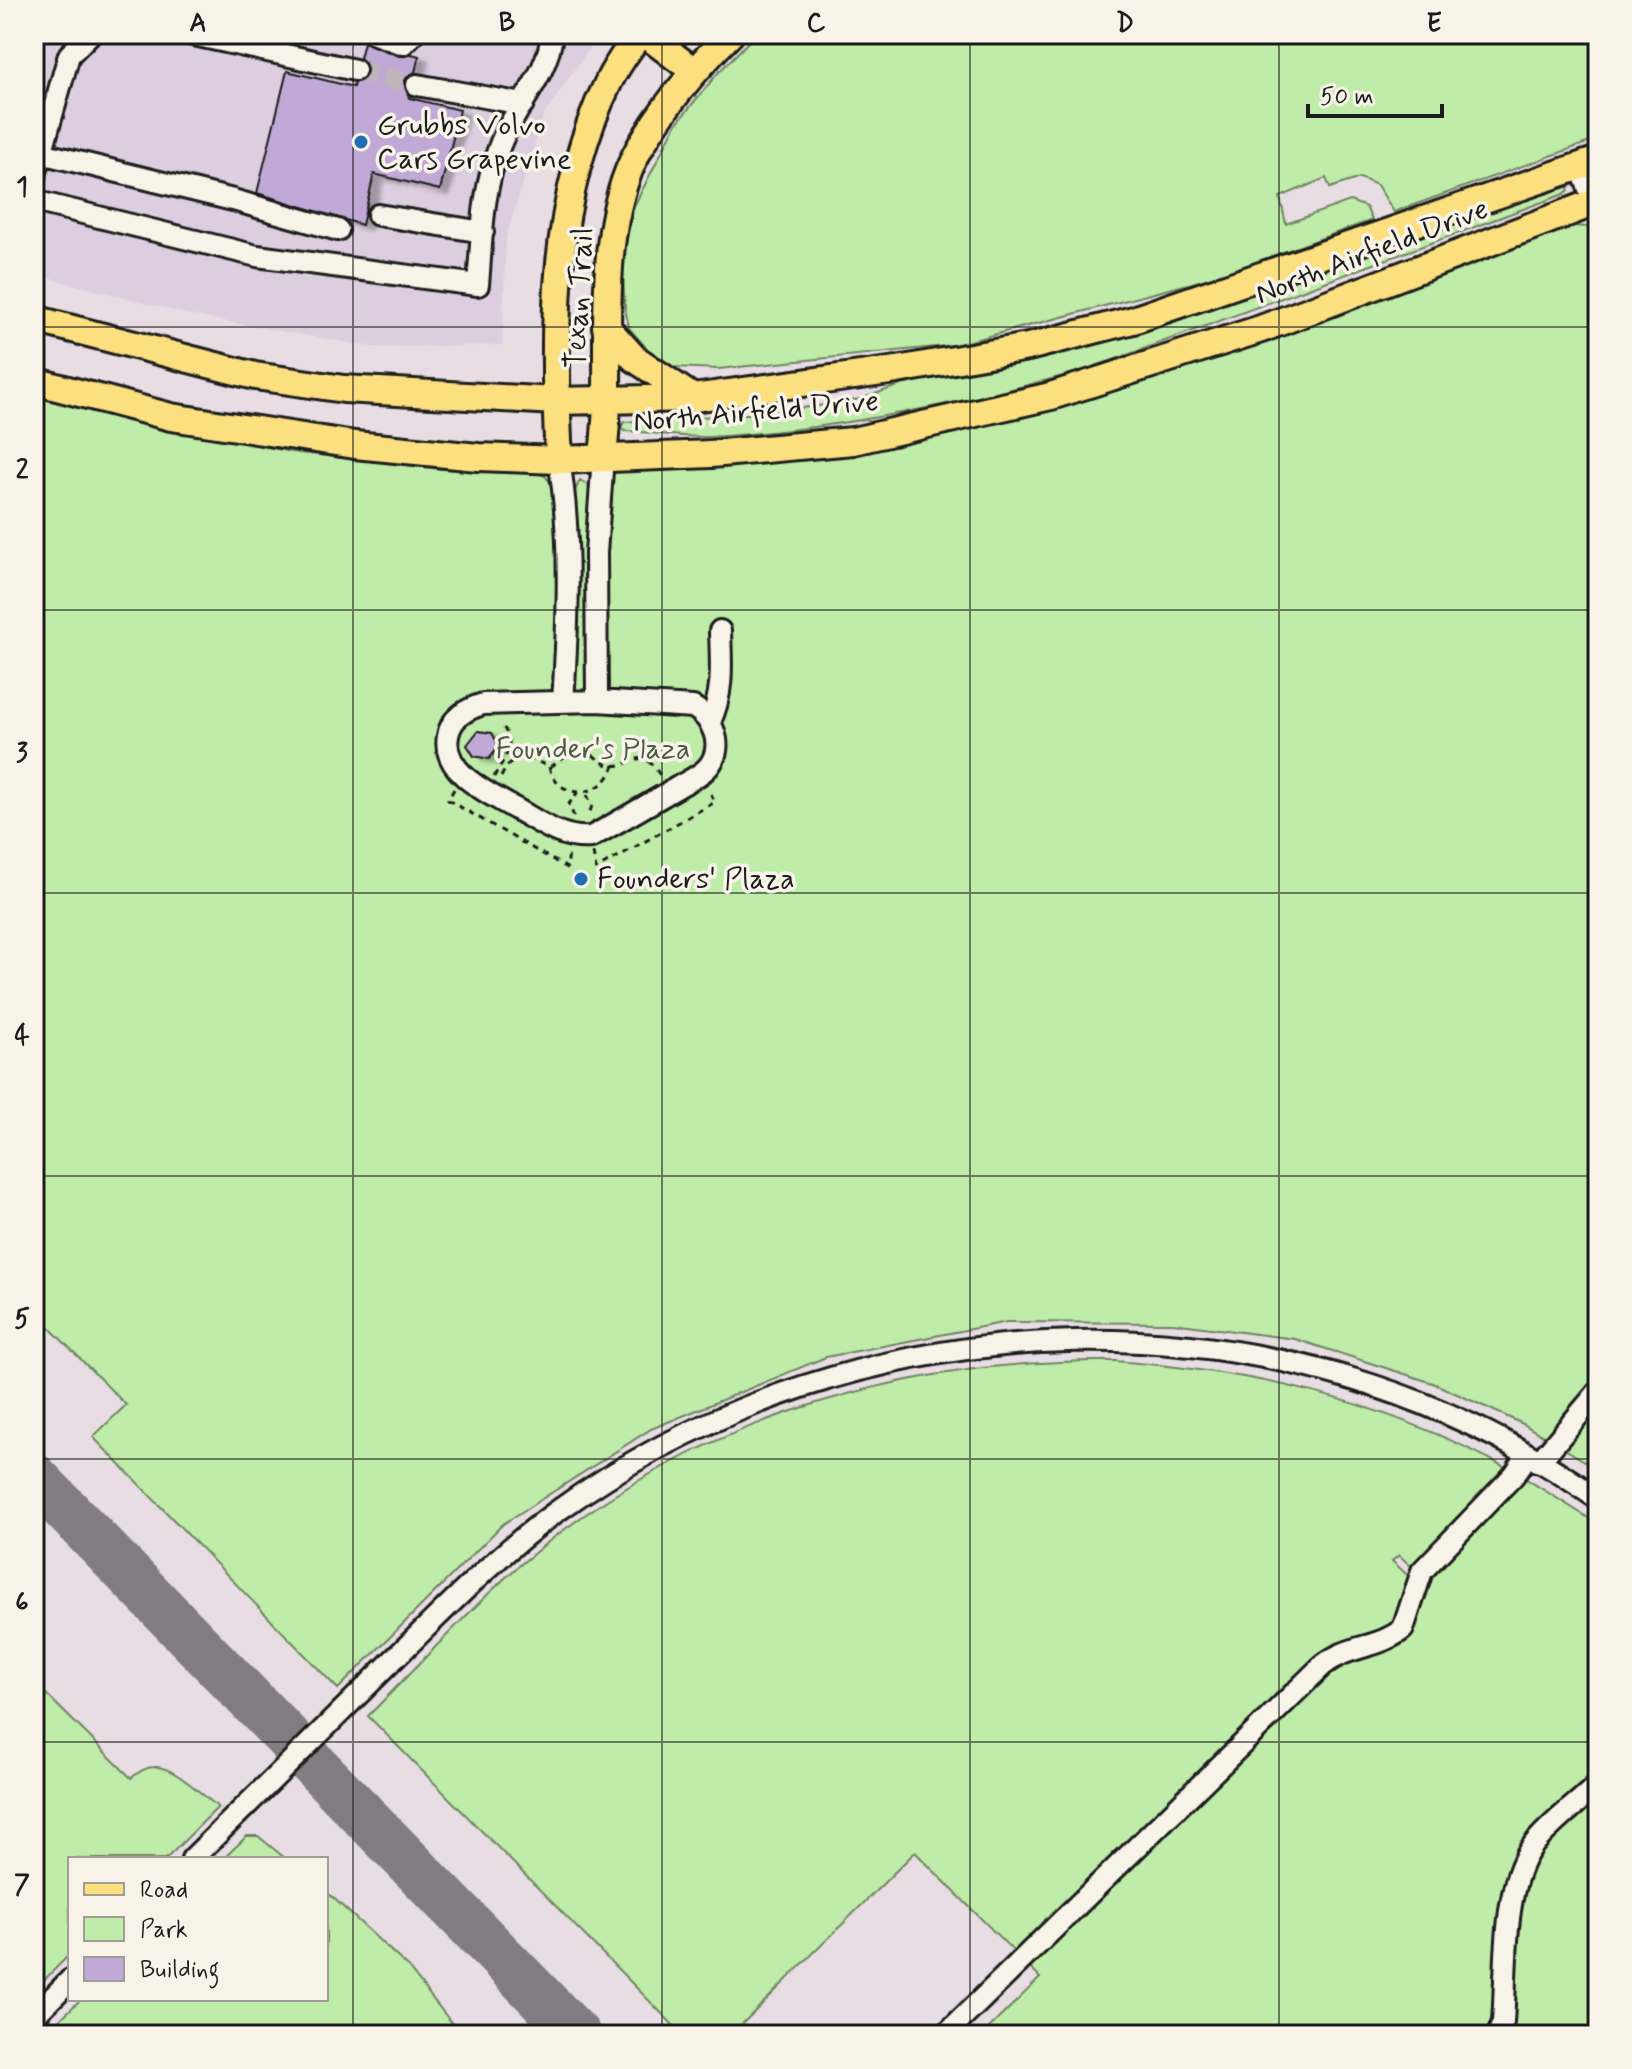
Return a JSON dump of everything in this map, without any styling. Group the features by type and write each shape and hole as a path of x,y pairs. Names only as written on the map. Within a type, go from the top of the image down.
{"main road":[{"path":"642,34 694,71"},
{"name":"Texan Trail","path":"559,460 556,401 558,272 569,191 586,136 610,79 642,34"},
{"name":"Texan Trail","path":"603,457 609,260 619,204 638,151 668,103 730,34"},
{"name":"North Airfield Drive","path":"34,319 255,376 344,389 556,401 693,398 897,370 1028,347 1103,328 1380,236 1589,162"},
{"name":"North Airfield Drive","path":"34,381 171,417 355,445 478,457 559,460 711,454 853,441 1051,396 1261,329 1597,206"},
{"path":"606,327 634,358 693,398"}],"lane":[{"path":"34,179 40,146 69,55 90,34"},
{"path":"189,34 355,70"},
{"path":"375,34 403,44 413,34"},
{"path":"34,201 257,256 478,285 486,191 500,144 534,84 552,34"},
{"path":"417,85 523,104"},
{"path":"40,146 338,230"},
{"path":"1589,162 1597,206"},
{"path":"378,215 483,232"},
{"path":"597,701 596,553 603,457"},
{"path":"559,460 565,495 568,626 563,702"},
{"path":"566,550 596,553"},
{"path":"568,626 597,627"},
{"path":"710,722 722,682 720,631"},
{"path":"597,701 684,705 701,713 710,722 717,740 712,761 707,769 670,791 591,837 580,838 557,832 493,786 472,782 450,759 448,738 453,722 464,711 483,704 597,701"},
{"path":"194,1857 476,1579 556,1512 675,1439 761,1401 816,1381 909,1357 999,1344 1082,1340 1172,1344 1273,1359 1360,1383 1441,1413 1534,1458 1598,1499"},
{"path":"945,2035 1322,1666 1343,1652 1382,1642 1403,1629 1422,1571 1598,1392"},
{"path":"1498,2035 1503,2022 1511,1900 1518,1873 1532,1847 1598,1784"},
{"path":"34,2016 68,1982"}],"path":[{"path":"493,718 510,739 508,757 493,786"},
{"path":"549,767 578,750 587,751 601,761 614,765 639,757 648,760 670,791"},
{"path":"493,786 515,758 527,757 549,767 554,778 577,793 586,793 607,778 614,765"},
{"path":"596,869 715,802 707,787"},
{"path":"577,793 569,804 577,819"},
{"path":"584,823 592,806 586,793"}],"shaded area":[{"path":"34,34 599,34 543,116 506,237 502,345 373,347 195,316 34,274"}],"green space":[{"path":"756,34 1598,34 1598,139 1394,212 1377,185 1360,178 1330,188 1326,178 1280,197 1286,224 1350,201 1366,207 1372,220 1211,278 955,345 718,369 674,367 658,361 629,328 622,262 634,206 676,124 717,74"},
{"path":"1566,184 1569,190 1564,194 1086,370 1040,382 946,404 805,428 698,437 624,431 621,428 624,422 761,413 860,399 901,385 1218,306"},
{"name":"Founder's Plaza","path":"1574,226 1589,227 1598,234 1598,1469 1523,1424 1433,1383 1295,1339 1173,1323 1007,1322 826,1357 651,1429 503,1524 338,1689 93,1437 126,1405 34,1312 34,781 43,772 34,764 34,394 291,452 441,469 534,472 545,476 573,508 574,493 580,480 589,486 591,501 615,469 843,452 1017,419 1151,380"},
{"path":"1115,1361 1219,1373 1317,1393 1412,1424 1507,1468 1500,1483 1420,1567 1414,1569 1399,1555 1392,1561 1413,1580 1399,1627 1385,1635 1327,1654 1022,1953 1029,1960 1324,1669 1342,1657 1387,1645 1401,1636 1415,1617 1430,1572 1515,1481 1523,1477 1598,1524 1598,2035 982,2035 1040,1978 915,1852 731,2035 683,2035 368,1716 504,1579 569,1526 639,1481 712,1443 788,1412 868,1389 949,1373 1031,1364"},
{"path":"34,1682 131,1778 148,1768 162,1768 179,1776 218,1807 168,1857 68,1857 68,1956 34,1990"},
{"path":"247,1836 258,1836 284,1857 225,1857"},
{"path":"328,1893 407,1966 461,2035 44,2035 79,2001 328,2001"}],"building":[{"name":"Grubbs Volvo Cars Grapevine","path":"364,42 399,56 419,56 415,72 404,82 409,98 460,110 440,190 374,174 362,225 257,193 287,71 353,87 367,74 367,65 360,58"},
{"path":"478,731 492,733 499,746 489,759 474,756 467,745"}],"taxiway":[{"path":"34,1477 577,2035"}],"tunnel":[{"path":"355,70 417,85"}],"place":[{"name":"Grubbs Volvo Cars Grapevine","path":"361,142"},
{"name":"Founders' Plaza","path":"581,879"}]}
